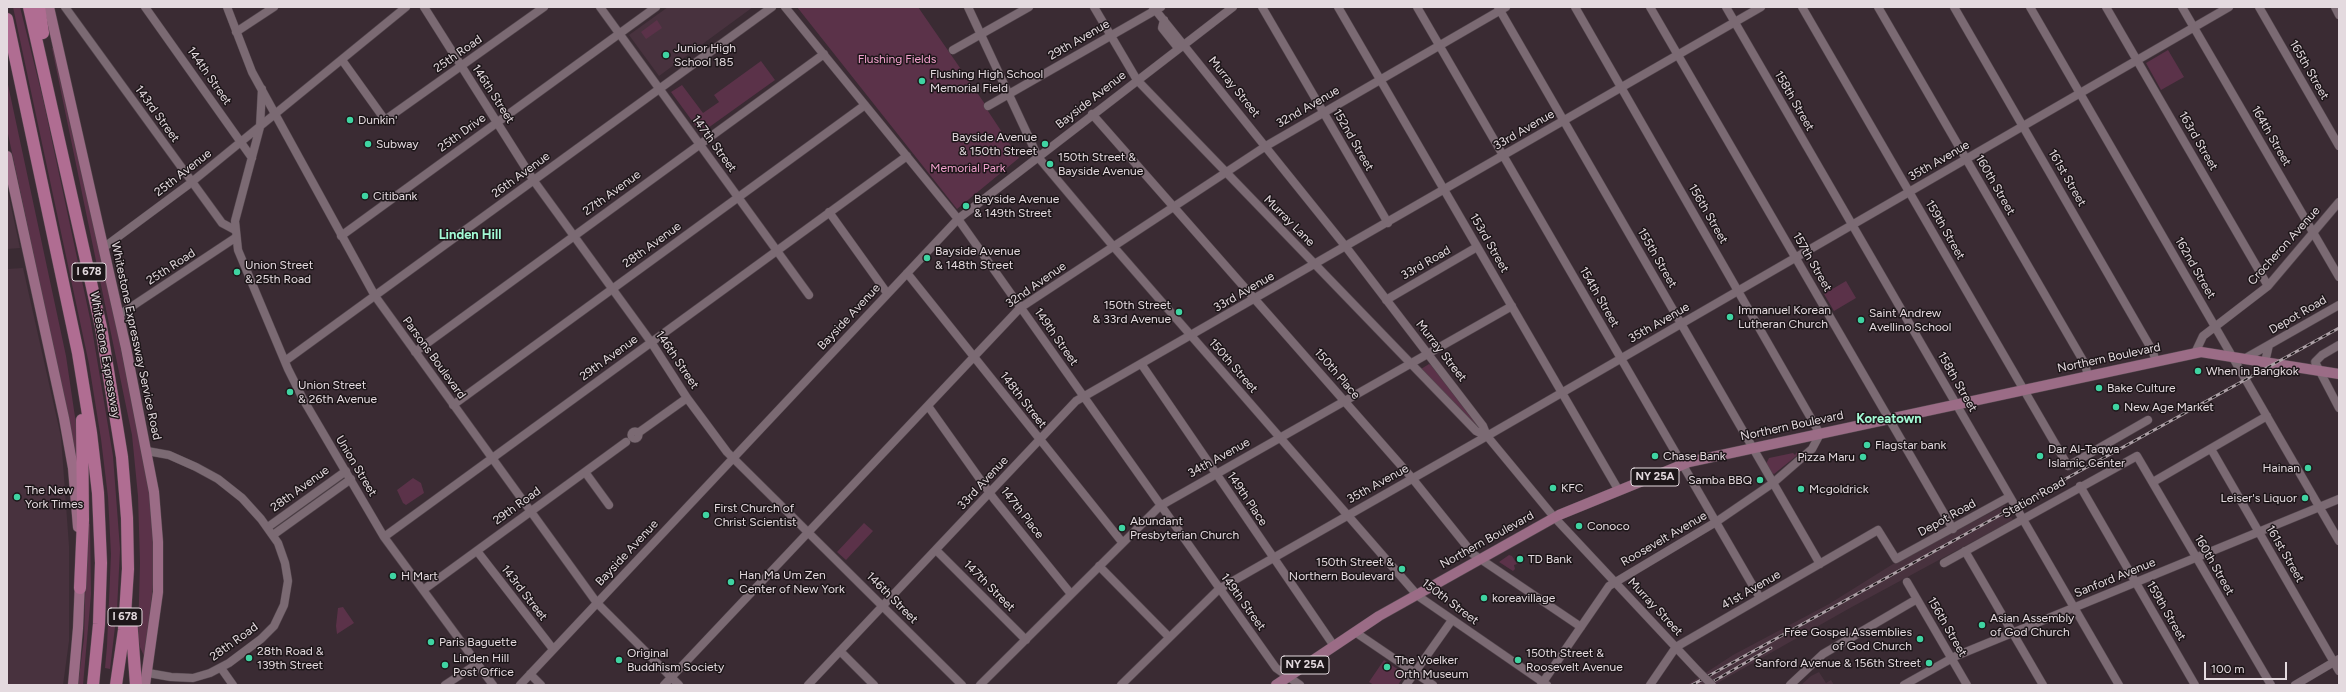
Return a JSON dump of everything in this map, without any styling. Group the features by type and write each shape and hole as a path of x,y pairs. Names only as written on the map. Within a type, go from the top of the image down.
{"highway":[{"name":"Whitestone Expressway","path":"30,7 69,178 111,387 124,477 128,548 126,610 116,685"},
{"path":"46,8 69,178"},
{"name":"I 678","path":"7,20 74,333 92,438 100,524 99,619 93,685"},
{"path":"7,52 42,185"},
{"path":"74,333 84,449 83,526 80,588"},
{"path":"128,548 136,685"}],"main road":[{"name":"Whitestone Expressway Service Road","path":"46,8 119,315 147,451 155,500 159,559 157,605 145,685"},
{"path":"7,156 68,438 77,508 80,588 74,685"},
{"name":"Northern Boulevard","path":"1276,685 1355,632 1416,594 1554,517 1683,465 1753,448 2202,352 2264,362 2318,367 2339,374"}],"street":[{"path":"46,8 65,7"},
{"name":"143rd Street","path":"65,7 222,223 235,234"},
{"name":"144th Street","path":"145,7 252,158"},
{"name":"Parsons Boulevard","path":"227,7 252,72 277,114 341,236 375,296 414,352 597,603 679,685"},
{"path":"236,32 274,7"},
{"name":"25th Avenue","path":"103,248 192,182 406,7"},
{"name":"146th Street","path":"424,7 534,181 651,342 687,398 732,458 809,532 962,685"},
{"name":"25th Road","path":"342,60 385,120 462,67 544,7"},
{"name":"147th Street","path":"600,7 809,294"},
{"name":"25th Drive","path":"341,236 656,7"},
{"name":"26th Avenue","path":"284,361 772,7"},
{"name":"149th Street","path":"785,7 958,219 1276,668 1300,685"},
{"name":"150th Street","path":"968,7 1038,157 1113,246 1416,594 1544,684"},
{"path":"953,50 1029,7"},
{"name":"Murray Lane","path":"1094,7 1137,80 1224,172 1476,431 1487,436"},
{"name":"Bayside Avenue","path":"520,685 958,219 1092,114 1233,7"},
{"name":"152nd Street","path":"1262,7 1388,223"},
{"name":"153rd Street","path":"1338,7 1620,491"},
{"name":"154th Street","path":"1417,7 1760,598"},
{"name":"156th Street","path":"1575,7 1739,290 1820,434"},
{"name":"157th Street","path":"1650,7 1953,529"},
{"name":"158th Street","path":"1726,7 2119,685"},
{"name":"33rd Avenue","path":"808,685 1076,401 1084,398 1346,248 1761,7"},
{"name":"159th Street","path":"1802,7 2068,466 2148,420"},
{"name":"160th Street","path":"1878,7 2085,364 2088,376"},
{"name":"161st Street","path":"1954,7 2152,350 2156,361"},
{"name":"162nd Street","path":"2030,7 2339,541"},
{"name":"163rd Street","path":"2106,7 2268,286"},
{"name":"164th Street","path":"2182,7 2339,277"},
{"name":"35th Avenue","path":"1121,685 1219,589 1272,557 1562,393 2229,7"},
{"name":"165th Street","path":"2258,7 2339,146"},
{"path":"2335,7 2339,15"},
{"name":"29th Avenue","path":"988,106 1156,8"},
{"name":"Murray Street","path":"1156,8 1164,20 1162,28 1181,46 1266,146 1429,355 1483,426 1487,436 1554,517 1712,685"},
{"name":"32nd Avenue","path":"664,685 1020,308 1224,172 1501,8"},
{"name":"155th Street","path":"1501,8 1564,121 1820,564"},
{"name":"27th Avenue","path":"414,352 824,54"},
{"path":"235,234 237,210 260,127 262,88"},
{"name":"28th Avenue","path":"453,405 865,105"},
{"name":"150th Place","path":"1092,114 1412,478 1473,554 1581,627"},
{"name":"29th Avenue","path":"384,537 907,156"},
{"name":"Crocheron Avenue","path":"2196,353 2203,336 2216,328 2268,286 2314,234 2339,202"},
{"path":"830,212 887,293"},
{"name":"25th Road","path":"119,315 235,234"},
{"name":"Union Street","path":"235,234 238,250 284,361 297,388 384,537 493,685"},
{"name":"33rd Road","path":"1386,300 1477,247"},
{"name":"148th Street","path":"907,273 1122,542"},
{"name":"Depot Road","path":"2244,359 2339,305"},
{"name":"34th Avenue","path":"980,685 1122,542 1160,506 1215,473 1429,355 1512,306"},
{"name":"Depot Road","path":"2264,362 2268,345"},
{"path":"2339,345 2322,354 2318,367 2339,408"},
{"name":"149th Place","path":"1142,365 1334,646"},
{"path":"638,433 687,398"},
{"name":"147th Place","path":"928,406 991,492 994,499 1071,594"},
{"path":"2153,482 2267,416"},
{"name":"Roosevelt Avenue","path":"1544,684 1581,627 1614,582 1716,522 1773,483 1812,449 1820,434"},
{"name":"29th Road","path":"423,590 626,442"},
{"name":"161st Street","path":"2210,449 2336,661 2339,671"},
{"name":"28th Road","path":"147,451 180,459 213,476 242,498 274,535 282,551 287,570 287,590 283,609 276,622 264,636 220,668 193,678 170,677 148,673"},
{"name":"160th Street","path":"2137,456 2271,685"},
{"name":"Station Road","path":"1944,563 2080,486 2137,456"},
{"name":"28th Avenue","path":"268,527 346,471"},
{"path":"585,472 609,505"},
{"name":"28th Avenue","path":"274,535 351,479"},
{"name":"159th Street","path":"2080,486 2195,685"},
{"name":"Depot Road","path":"1878,530 1896,559 2009,497"},
{"name":"Sanford Avenue","path":"1904,685 1951,658 2339,499"},
{"name":"41st Avenue","path":"1650,685 1676,647 1878,530"},
{"name":"147th Street","path":"936,550 1026,640"},
{"name":"143rd Street","path":"477,551 553,649"},
{"path":"1965,551 2043,685"},
{"path":"1099,566 1169,637"},
{"name":"156th Street","path":"1907,582 1967,685"},
{"path":"1790,685 1823,654 1917,599"},
{"path":"1406,685 1452,620"},
{"path":"1355,632 1433,685"},
{"path":"840,651 874,685"},
{"path":"2295,685 2336,661"},
{"path":"445,685 477,664"},
{"path":"220,668 233,685"},
{"path":"530,674 541,685"}],"shaded area":[{"name":"Junior High School 185","path":"668,7 753,7 659,76 629,35"},
{"path":"7,188 20,248 7,249"},
{"path":"23,268 61,437 69,546 69,641 63,685 7,685 7,269"},
{"path":"2005,505 2013,520 1850,608 1714,685 1687,685 1733,655 1829,604 1893,564"},
{"path":"1819,672 1826,683 1831,680 1834,685 1801,685 1811,676"}],"green space":[{"path":"13,7 20,7 43,99 91,323 113,456 120,549 117,610 110,669 105,668 111,554 108,497 101,439 89,364"},
{"name":"Flushing Fields","path":"797,7 918,7 987,107 986,108 1019,158 957,209"},
{"path":"657,20 662,28 646,39 641,32"},
{"path":"52,48 54,48 115,319 151,501 154,545 153,585 145,658 140,647 138,636 140,563 138,496 132,435"},
{"path":"2168,50 2184,77 2161,90 2146,63"},
{"path":"761,61 775,80 701,133 671,92 682,85 703,113 719,102 714,95"},
{"path":"7,80 66,356 79,444 78,454 76,455 7,129"},
{"path":"1846,281 1856,298 1834,311 1824,294"},
{"path":"1429,364 1431,365 1480,429 1421,369"},
{"path":"1797,452 1800,453 1774,474 1766,464 1769,458 1793,453 1795,455"},
{"path":"413,478 421,483 424,493 406,505 403,503 397,490"},
{"path":"87,523 90,524 91,594 83,685 78,685 84,638"},
{"path":"864,523 873,531 846,560 837,552"},
{"path":"1509,555 1512,556 1517,564 1514,565 1515,569 1513,571 1499,562"},
{"path":"343,607 354,623 337,634 336,626 338,608"},
{"name":"The Voelker Orth Museum","path":"1384,660 1405,674 1398,685 1374,685 1369,682"}],"railway":[{"path":"1692,685 2339,328"},
{"path":"1707,685 1771,648"}],"place":[{"name":"Junior High School 185","path":"666,55"},
{"name":"Flushing High School Memorial Field","path":"922,81"},
{"name":"Dunkin'","path":"350,120"},
{"name":"Subway","path":"368,144"},
{"name":"Bayside Avenue & 150th Street","path":"1045,144"},
{"name":"150th Street & Bayside Avenue","path":"1050,164"},
{"name":"Citibank","path":"365,196"},
{"name":"Bayside Avenue & 149th Street","path":"966,206"},
{"name":"Bayside Avenue & 148th Street","path":"927,258"},
{"name":"Union Street & 25th Road","path":"237,272"},
{"name":"150th Street & 33rd Avenue","path":"1179,312"},
{"name":"Immanuel Korean Lutheran Church","path":"1730,317"},
{"name":"Saint Andrew Avellino School","path":"1861,320"},
{"name":"When in Bangkok","path":"2198,371"},
{"name":"Bake Culture","path":"2099,388"},
{"name":"Union Street & 26th Avenue","path":"290,392"},
{"name":"New Age Market","path":"2116,407"},
{"name":"Flagstar bank","path":"1867,445"},
{"name":"Chase Bank","path":"1655,456"},
{"name":"Dar Al-Taqwa Islamic Center","path":"2040,456"},
{"name":"Pizza Maru","path":"1863,457"},
{"name":"Hainan","path":"2308,468"},
{"name":"Samba BBQ","path":"1760,480"},
{"name":"KFC","path":"1553,488"},
{"name":"Mcgoldrick","path":"1801,489"},
{"name":"The New York Times","path":"17,497"},
{"name":"Leiser's Liquor","path":"2305,498"},
{"name":"First Church of Christ Scientist","path":"706,515"},
{"name":"Conoco","path":"1579,526"},
{"name":"Abundant Presbyterian Church","path":"1122,528"},
{"name":"TD Bank","path":"1520,559"},
{"name":"150th Street & Northern Boulevard","path":"1402,569"},
{"name":"H Mart","path":"393,576"},
{"name":"Han Ma Um Zen Center of New York","path":"731,582"},
{"name":"koreavillage","path":"1484,598"},
{"name":"Asian Assembly of God Church","path":"1982,625"},
{"name":"Free Gospel Assemblies of God Church","path":"1920,639"},
{"name":"Paris Baguette","path":"431,642"},
{"name":"28th Road & 139th Street","path":"249,658"},
{"name":"Original Buddhism Society","path":"619,660"},
{"name":"150th Street & Roosevelt Avenue","path":"1518,660"},
{"name":"Sanford Avenue & 156th Street","path":"1929,663"},
{"name":"Linden Hill Post Office","path":"445,665"},
{"name":"The Voelker Orth Museum","path":"1387,667"}],"district":[{"name":"Linden Hill","path":"470,235"},
{"name":"Koreatown","path":"1889,419"}],"park label":[{"name":"Memorial Park","path":"968,168"}]}
